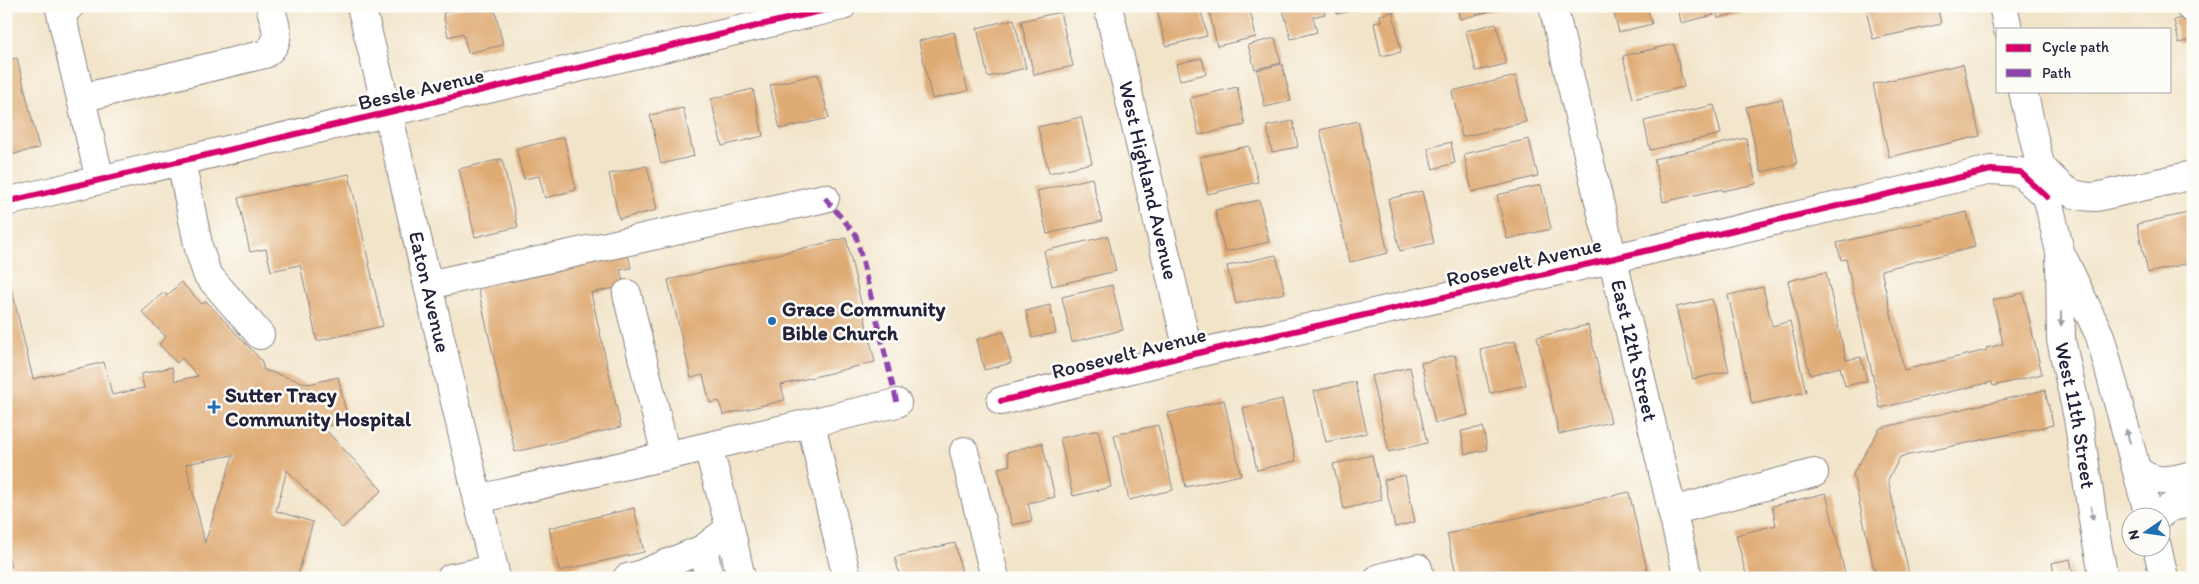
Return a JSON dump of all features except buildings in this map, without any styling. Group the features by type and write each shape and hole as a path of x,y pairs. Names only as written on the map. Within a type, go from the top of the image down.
{"street":[{"path":"81,98 265,54 274,48 277,36 270,6"},
{"name":"Eaton Avenue","path":"361,6 388,113 495,574"},
{"name":"Bessle Avenue","path":"6,202 842,6"},
{"name":"West Highland Avenue","path":"1108,6 1189,355"},
{"name":"East 12th Street","path":"1553,6 1688,578"},
{"path":"2003,6 2008,28"},
{"path":"63,7 100,180"},
{"name":"West 11th Street","path":"2023,92 2060,252 2100,336 2147,506"},
{"path":"181,161 199,249 207,274 260,335"},
{"path":"2040,166 2066,192 2088,197 2096,197 2193,175"},
{"name":"Roosevelt Avenue","path":"1001,402 1189,355 1612,259 1991,170 2020,172 2047,196"},
{"path":"428,286 825,198"},
{"name":"West 11th Street","path":"2060,252 2061,340 2078,418 2095,533 2104,578"},
{"path":"628,294 666,456"},
{"path":"478,499 897,403"},
{"path":"811,424 847,578"},
{"path":"708,447 730,528 741,578"},
{"path":"964,452 995,578"},
{"path":"2138,472 2150,479 2164,481 2193,475"},
{"path":"1672,511 1814,473"},
{"path":"2172,507 2193,502"},
{"path":"627,578 640,575 703,549 730,528"},
{"path":"703,549 709,578"},
{"path":"2158,556 2164,578"},
{"path":"1378,578 1418,568 1420,578"},
{"path":"451,578 495,574"}],"marked path":[{"path":"825,198 856,235 897,403"}],"cycle path":[{"path":"6,202 842,6"},
{"path":"1001,401 1189,355 1991,170 2020,172 2047,197"}],"place":[{"name":"Grace Community Bible Church","path":"772,321"},
{"name":"Sutter Tracy Community Hospital","path":"214,407"}]}
